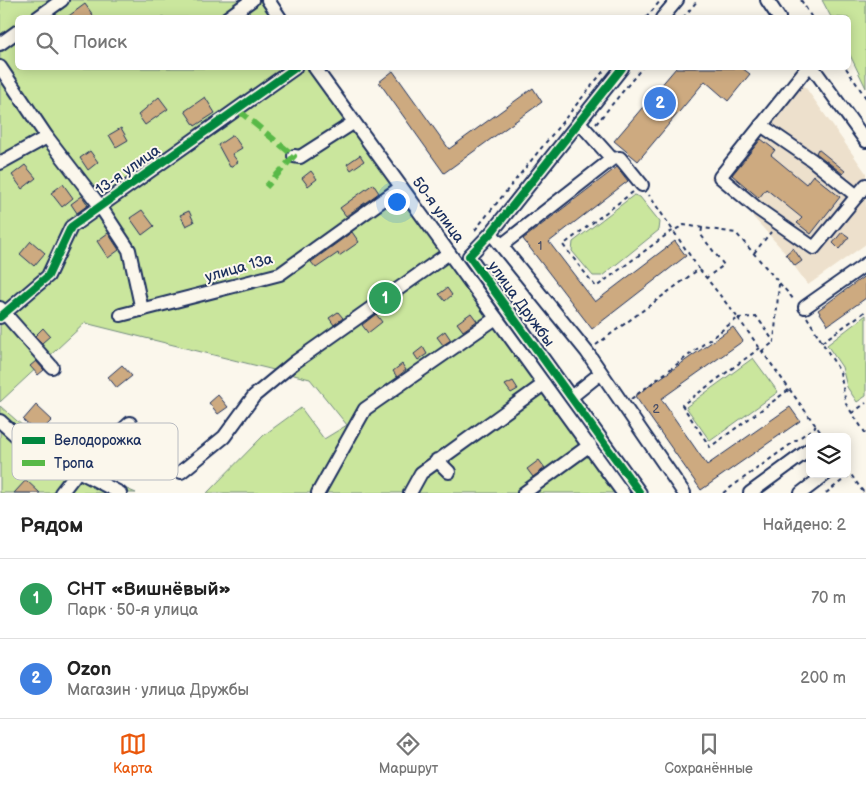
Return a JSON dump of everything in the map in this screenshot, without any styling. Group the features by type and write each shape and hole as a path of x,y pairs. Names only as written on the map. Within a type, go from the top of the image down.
{"street":[{"path":"41,15 62,0"},
{"path":"231,15 252,0"},
{"path":"268,0 278,15"},
{"path":"664,15 676,0"},
{"path":"767,0 777,15"},
{"path":"0,44 15,34"},
{"path":"0,67 47,137 100,206 129,250 142,310"},
{"name":"13-я улица","path":"2,313 48,276 71,226 292,70"},
{"name":"50-я улица","path":"316,70 623,493"},
{"name":"улица Дружбы","path":"620,70 491,233 469,256 640,493"},
{"path":"806,70 720,177 778,223 814,248 866,185"},
{"path":"814,70 866,141"},
{"path":"579,122 590,132 612,159"},
{"path":"294,156 300,157 353,123"},
{"path":"761,125 812,160 857,196"},
{"path":"0,163 47,137"},
{"path":"502,245 612,159 620,158 642,185"},
{"name":"улица 13а","path":"121,315 280,274 401,188"},
{"path":"491,233 587,352 684,493"},
{"path":"181,472 224,438 254,396 295,362 449,253"},
{"path":"802,309 866,264"},
{"path":"2,313 52,366"},
{"path":"318,493 365,409 496,318"},
{"path":"571,397 601,373"},
{"path":"410,493 421,473 544,384"},
{"path":"0,420 12,431"},
{"path":"524,493 590,445"},
{"path":"750,493 806,452"},
{"path":"438,460 449,472"},
{"path":"801,493 821,478"},
{"path":"61,493 71,480"},
{"path":"97,480 120,493"}],"path":[{"path":"648,15 661,0"},
{"path":"686,15 698,0"},
{"path":"800,0 810,15"},
{"path":"475,230 604,70"},
{"path":"590,132 640,70"},
{"path":"847,70 866,98"},
{"path":"821,433 738,318 699,269 673,230 642,185 563,245 596,288 673,230 684,225 736,233 802,309 840,372 846,404 866,434"},
{"path":"754,253 778,223"},
{"path":"702,228 701,235 724,265 706,278"},
{"path":"587,352 699,269"},
{"path":"774,342 779,283"},
{"path":"822,342 866,311"},
{"path":"623,405 738,318 756,317 774,342"},
{"path":"774,342 682,405 710,447 790,389"},
{"path":"852,413 866,403"},
{"path":"723,493 816,426"},
{"path":"851,474 864,493"},
{"path":"826,493 846,478"}],"shaded area":[{"path":"796,74 866,173 866,244 808,285 781,248 753,217 754,214 710,178"}],"green space":[{"path":"0,0 261,0 272,15 15,15 15,70 311,70 616,493 207,493 264,435 301,408 324,439 347,425 310,379 85,323 0,402"},
{"path":"822,0 866,0 866,88 851,57 851,15 830,15"},
{"path":"634,195 640,197 660,222 659,230 602,276 593,276 572,251 573,242"},
{"path":"866,315 866,396 857,402 847,387 842,367 827,345"},
{"path":"753,358 778,392 710,441 686,407"},
{"path":"0,406 19,423 12,423 12,480 106,480 136,493 0,493"}],"building":[{"path":"85,4 93,15 70,15"},
{"path":"674,70 745,70 750,74 728,101 705,81 638,161 614,141"},
{"path":"393,71 449,149 533,88 542,102 444,173 379,82"},
{"path":"159,97 168,109 145,125 138,115"},
{"path":"205,97 215,113 195,126 185,111"},
{"path":"121,128 128,140 116,147 109,135"},
{"path":"233,135 242,148 232,154 238,162 230,167 218,145"},
{"path":"761,139 775,150 771,155 806,184 813,175 840,197 811,234 797,223 802,218 766,189 759,198 732,175"},
{"path":"818,149 845,171 843,174 816,153"},
{"path":"90,151 98,162 88,170 80,158"},
{"path":"360,155 364,161 351,170 347,164"},
{"path":"25,165 36,178 22,189 12,175"},
{"path":"617,167 628,181 549,242 595,302 675,241 686,256 592,329 523,239"},
{"path":"311,171 317,179 308,186 302,178"},
{"path":"63,184 73,198 62,207 51,193"},
{"path":"373,184 379,193 346,216 340,208"},
{"path":"82,196 88,205 77,213 71,204"},
{"path":"142,210 154,226 142,235 130,218"},
{"path":"189,211 194,222 186,226 180,215"},
{"path":"352,232 359,242 339,256 338,253 316,268 311,262"},
{"path":"842,232 849,237 839,249 833,243"},
{"path":"108,233 119,250 108,258 97,241"},
{"path":"31,241 45,253 34,266 20,254"},
{"path":"793,248 802,261 795,266 786,254"},
{"path":"866,275 866,298 828,325 818,310"},
{"path":"447,288 452,295 445,301 439,294"},
{"path":"338,312 343,318 334,325 329,318"},
{"path":"471,313 477,321 463,331 457,323"},
{"path":"376,314 382,322 368,333 362,325"},
{"path":"733,327 743,341 661,399 707,465 790,407 800,421 701,490 635,396"},
{"path":"43,328 50,336 42,343 35,336"},
{"path":"445,331 451,340 443,345 437,337"},
{"path":"423,347 427,354 418,360 414,354"},
{"path":"36,361 44,370 38,375 30,366"},
{"path":"402,364 406,370 397,377 393,371"},
{"path":"122,365 132,376 117,388 108,377"},
{"path":"513,381 518,389 511,393 505,385"},
{"path":"218,395 228,407 218,414 209,403"},
{"path":"36,405 52,420 49,423 26,423 23,420"},
{"path":"539,460 545,468 533,477 527,469"},
{"path":"26,480 40,493 14,493"}],"marked path":[{"path":"238,110 294,156 266,187"}],"cycle path":[{"path":"0,317 48,276 71,227 292,70"},
{"path":"620,70 491,233 469,256 640,493"}],"place":[{"name":"Ozon","path":"660,103"},
{"name":"СНТ «Вишнёвый»","path":"385,298"}]}
